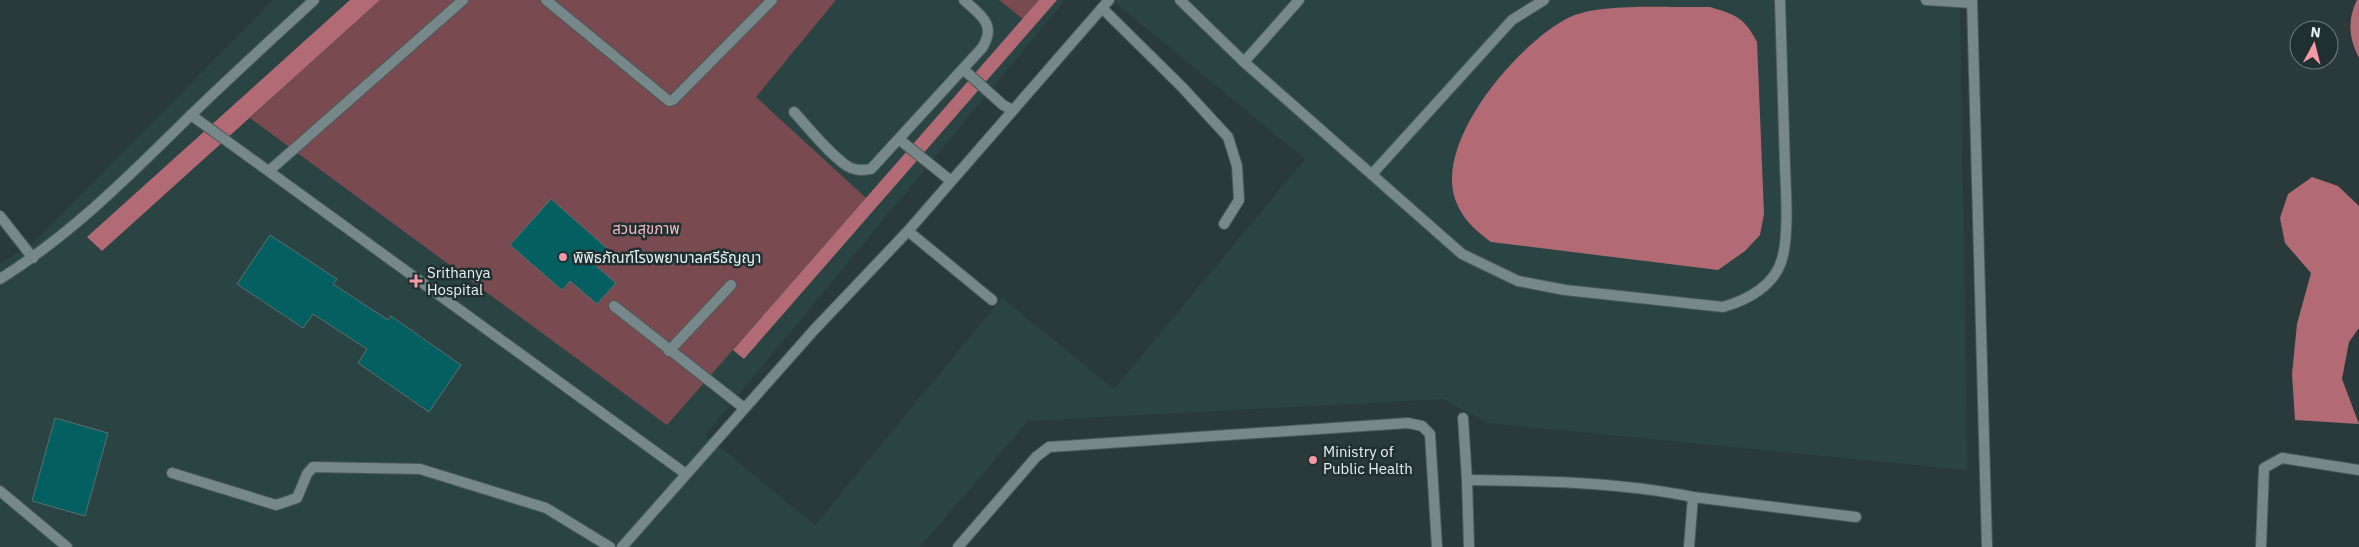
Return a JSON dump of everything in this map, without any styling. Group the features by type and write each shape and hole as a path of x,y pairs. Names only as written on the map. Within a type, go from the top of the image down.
{"lane":[{"path":"0,279 33,258 110,195 191,115 314,0"},
{"path":"269,172 463,0"},
{"path":"546,0 669,101 673,100 772,0"},
{"path":"794,112 841,161 851,168 871,169 903,142 966,71 988,39 989,31 982,16 964,0"},
{"path":"1180,0 1244,62 1373,173 1462,254 1518,281 1565,290 1723,307 1744,301 1760,290 1774,274 1782,258 1786,213 1780,0"},
{"path":"1244,62 1299,0"},
{"path":"1373,173 1512,20 1544,0"},
{"path":"1926,0 1972,2 1987,547"},
{"path":"622,547 744,408 908,231 1106,4 1228,137 1237,166 1239,200 1224,224"},
{"path":"966,71 983,88 1013,110"},
{"path":"191,115 686,474"},
{"path":"903,142 951,181"},
{"path":"0,216 33,258"},
{"path":"908,231 992,300"},
{"path":"669,351 732,284"},
{"path":"614,306 744,408"},
{"path":"1463,418 1469,547"},
{"path":"958,547 1036,457 1049,448 1408,423 1422,426 1430,434 1437,547"},
{"path":"2261,547 2264,468 2282,458 2359,470"},
{"path":"172,473 276,505 297,498 307,474 312,468 420,469 546,508 610,547"},
{"path":"1467,480 1567,482 1661,491 1693,497 1856,518"},
{"path":"0,491 53,543 67,547"},
{"path":"1689,547 1693,497"}],"shaded area":[{"name":"Srithanya Hospital","path":"273,0 1065,0 705,435 815,525 1002,298 1114,389 1305,159 1112,0 1960,0 1967,470 1488,423 1444,399 1028,421 920,547 0,547 0,264 31,245"},
{"path":"350,0 380,0 102,251 87,237"},
{"path":"1039,0 1057,0 744,359 733,350"},
{"path":"2357,0 2359,0 2359,58 2353,44 2350,29"},
{"path":"1638,7 1710,7 1738,18 1748,27 1757,42 1764,214 1760,235 1745,251 1718,270 1491,242 1470,223 1461,212 1455,199 1452,175 1457,149 1469,122 1486,95 1506,70 1528,48 1550,30 1570,17 1583,12"},
{"path":"2312,177 2338,186 2359,206 2359,328 2349,342 2342,379 2359,424 2295,420 2292,374 2297,324 2311,273 2285,243 2280,218 2288,194"}],"green space":[{"name":"สวนสุขภาพ","path":"380,0 836,0 756,97 866,198 667,425 250,118"},
{"path":"999,0 1039,0 1023,19"}],"building":[{"name":"พิพิธภัณฑ์โรงพยาบาลศรีธัญญา","path":"551,199 609,250 595,265 616,283 597,304 570,281 562,290 510,245"},
{"path":"270,235 337,279 333,284 388,320 391,316 461,365 429,412 358,363 367,349 313,314 303,328 237,284"},
{"path":"55,418 108,433 85,516 32,501"}],"place":[{"name":"พิพิธภัณฑ์โรงพยาบาลศรีธัญญา","path":"563,257"},
{"name":"Srithanya Hospital","path":"416,281"},
{"name":"Ministry of Public Health","path":"1313,460"}]}
